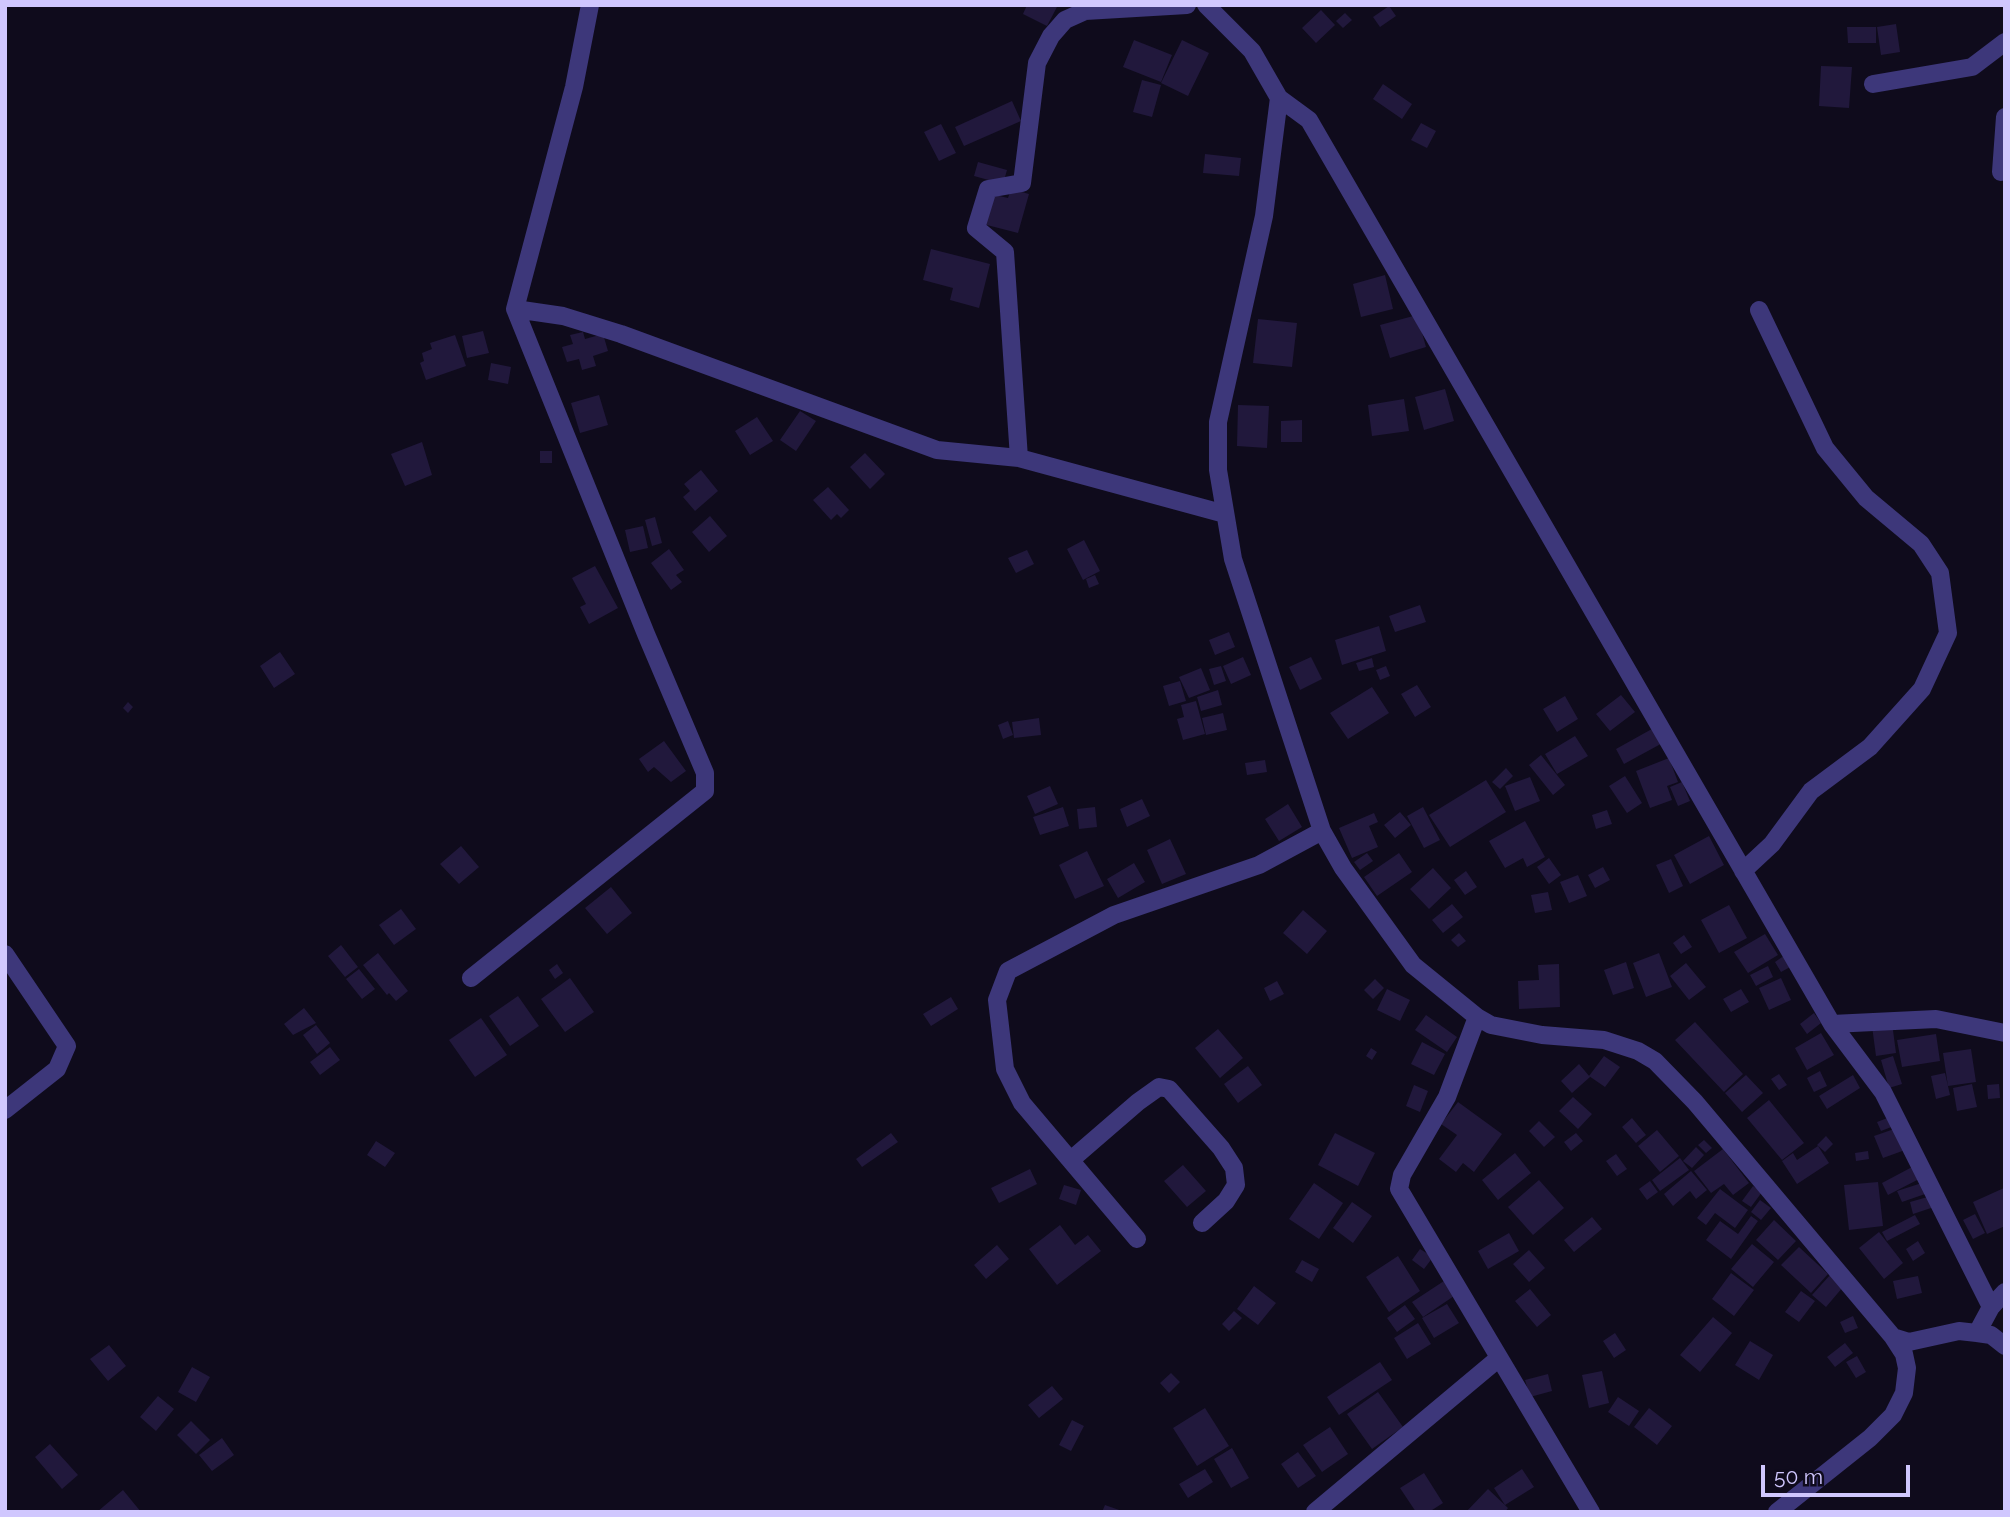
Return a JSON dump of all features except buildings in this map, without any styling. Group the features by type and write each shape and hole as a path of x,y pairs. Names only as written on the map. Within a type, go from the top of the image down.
{"street":[{"path":"471,978 705,791 705,773 515,309 574,87 590,5"},
{"path":"1019,458 1005,252 976,228 988,189 1022,183 1037,63 1051,36 1065,20 1085,11 1187,5"},
{"path":"1206,5 1252,51 1279,98 1309,120 1832,1024 1883,1092 1991,1307"},
{"path":"1873,84 1972,66 2005,41"},
{"path":"1279,98 1264,216 1219,422 1218,470 1225,514 1246,604 1322,831 1343,867 1413,965 1477,1017 1491,1025 1542,1035 1604,1040 1638,1051 1655,1061 1695,1102 1893,1337 1904,1354 1907,1368 1904,1393 1893,1415 1870,1438 1777,1512"},
{"path":"2001,172 2005,117"},
{"path":"515,309 563,316 621,334 937,450 1019,458 1225,514"},
{"path":"1744,870 1773,844 1811,791 1870,747 1922,689 1948,633 1940,573 1921,544 1866,498 1825,448 1792,373 1759,310"},
{"path":"1138,1239 1022,1104 1005,1069 997,1000 1008,971 1114,915 1259,865 1322,831"},
{"path":"5,954 67,1046 57,1069 5,1110"},
{"path":"1477,1017 1447,1097 1402,1175 1398,1189 1591,1512"},
{"path":"1832,1024 1936,1019 2005,1033"},
{"path":"1072,1159 1159,1087 1169,1089 1221,1148 1234,1168 1236,1185 1226,1201 1202,1223"},
{"path":"1977,1333 1991,1307 2005,1292"},
{"path":"1893,1337 1909,1342 1959,1331 1991,1335 2005,1346"},
{"path":"1315,1512 1499,1358"}]}
